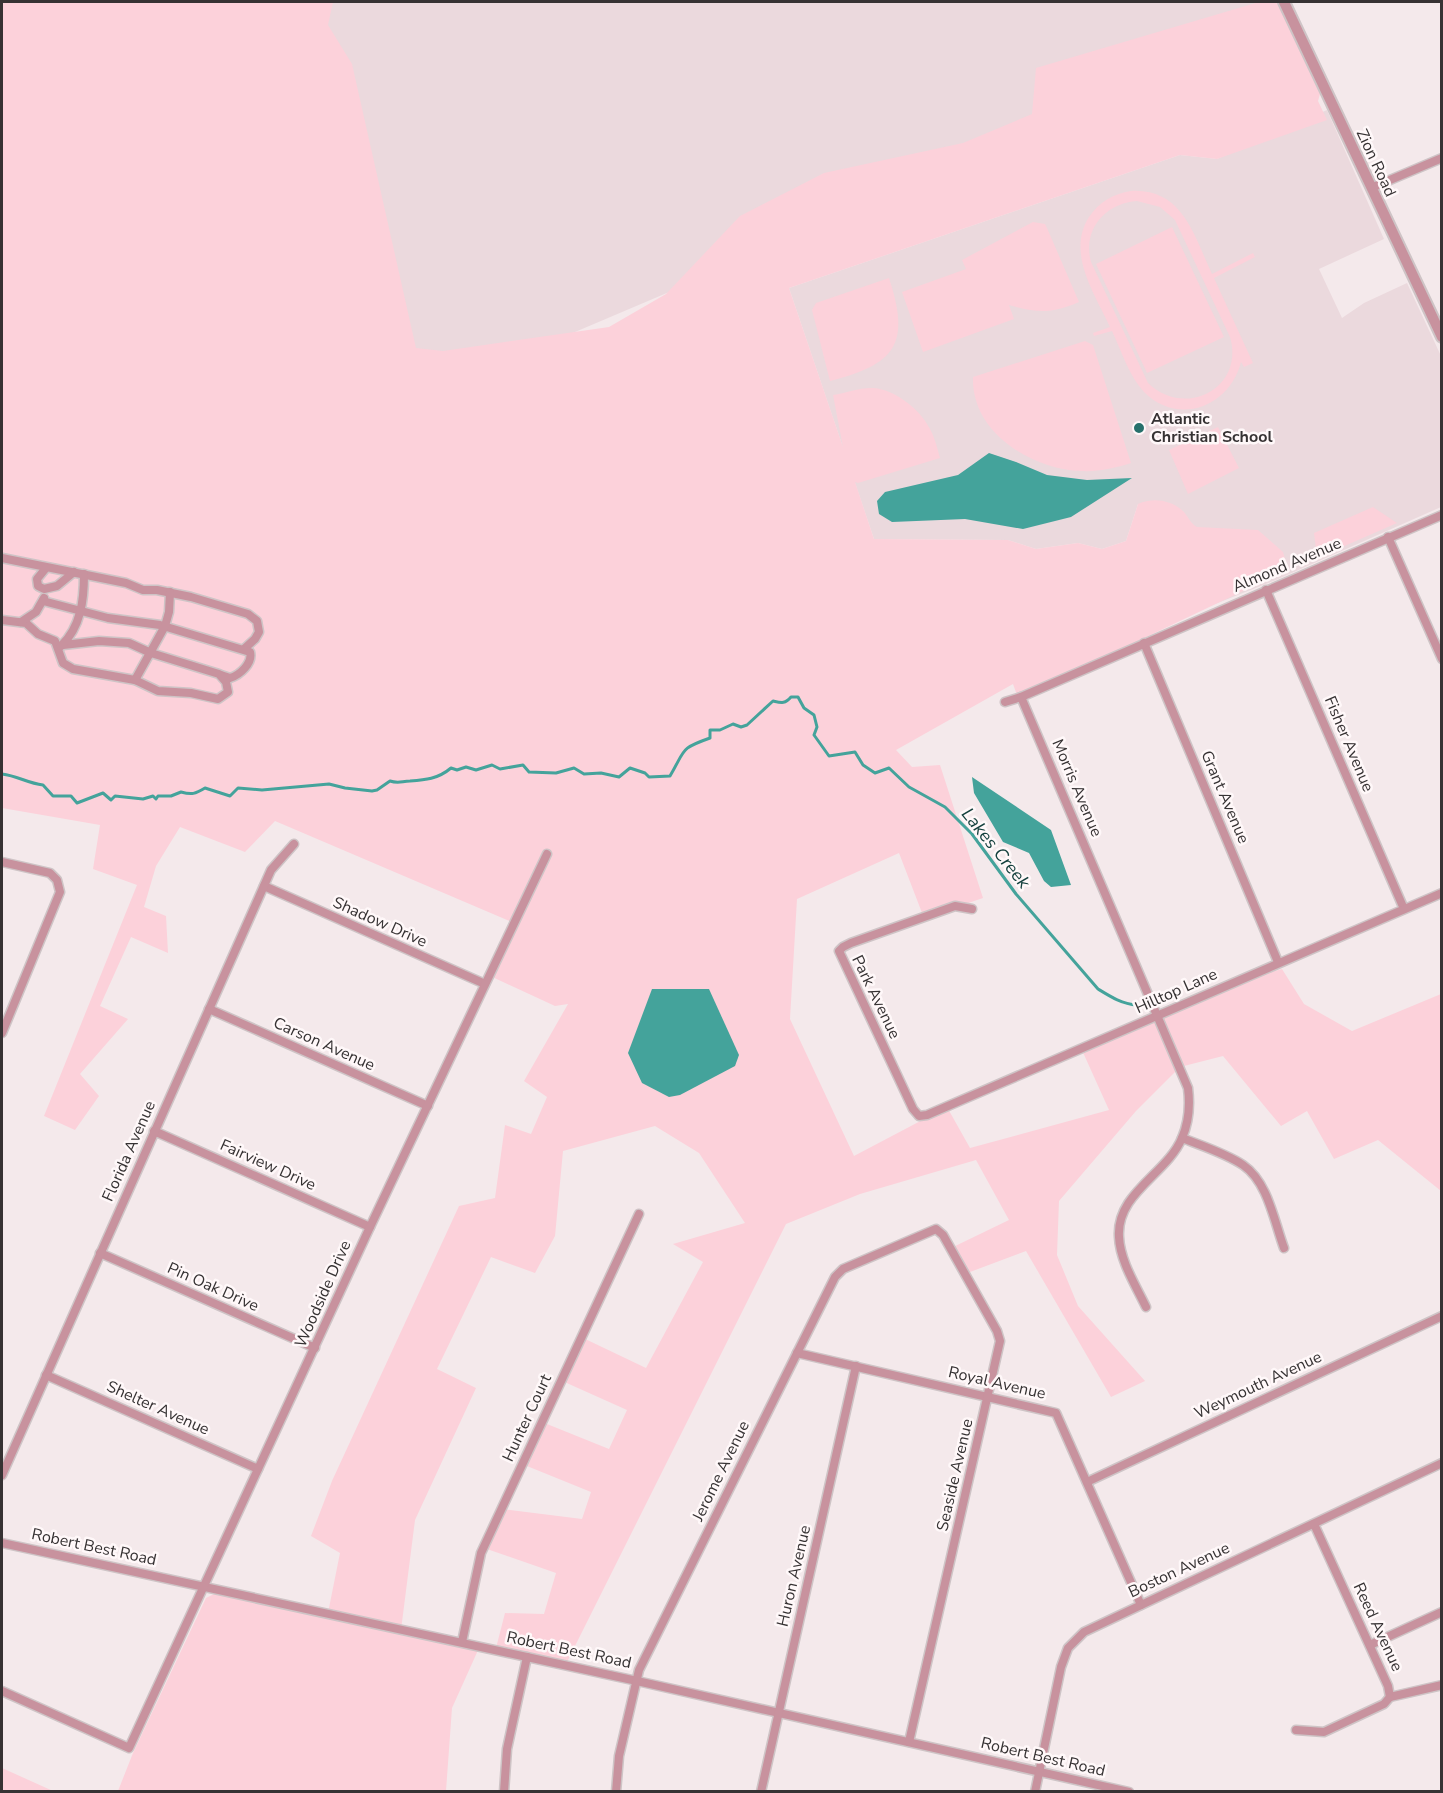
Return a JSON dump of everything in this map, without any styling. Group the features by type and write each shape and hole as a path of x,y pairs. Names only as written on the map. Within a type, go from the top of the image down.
{"street":[{"name":"Zion Road","path":"1284,2 1442,337"},
{"path":"1371,188 1442,158"},
{"name":"Almond Avenue","path":"1144,643 1442,514"},
{"path":"1388,537 1442,658"},
{"path":"2,558 126,583 143,590 170,592 252,616 258,624 259,634 244,649"},
{"path":"46,567 37,579 38,586 44,589 57,586 74,573"},
{"path":"61,646 74,629 80,612 84,596 84,574"},
{"path":"20,622 36,612 43,601 44,589"},
{"name":"Fisher Avenue","path":"1266,591 1404,909"},
{"path":"135,680 165,626 169,612 170,592"},
{"path":"43,601 80,612 165,626 244,649 250,652 251,657 241,672 230,678 151,653 127,642 94,641 61,646"},
{"path":"2,620 26,623 38,634 55,641 61,646 63,663 69,667 135,680 158,691 191,693 218,699 226,695 228,690 226,682 219,674"},
{"path":"1005,702 1144,643"},
{"name":"Grant Avenue","path":"1144,643 1278,962"},
{"name":"Morris Avenue","path":"1021,697 1188,1088 1189,1110 1182,1138"},
{"name":"Florida Avenue","path":"2,1475 271,870 294,844"},
{"name":"Woodside Drive","path":"2,1691 129,1748 370,1227 547,854"},
{"path":"2,862 50,873 57,880 60,892 2,1033"},
{"name":"Shadow Drive","path":"264,886 485,984"},
{"name":"Hilltop Lane","path":"922,1116 1442,893"},
{"name":"Park Avenue","path":"922,1116 913,1109 839,951 847,945 955,906 972,909"},
{"name":"Carson Avenue","path":"209,1009 428,1106"},
{"name":"Fairview Drive","path":"154,1131 370,1227"},
{"path":"1146,1307 1121,1249 1120,1222 1130,1200 1170,1157 1182,1138 1226,1157 1249,1170 1261,1186 1284,1248"},
{"name":"Hunter Court","path":"462,1642 481,1553 639,1214"},
{"name":"Jerome Avenue","path":"616,1791 619,1756 639,1670 839,1271 936,1229"},
{"name":"Seaside Avenue","path":"909,1742 988,1396 999,1337 943,1235 936,1229"},
{"name":"Pin Oak Drive","path":"100,1253 315,1348"},
{"name":"Weymouth Avenue","path":"1087,1482 1442,1316"},
{"name":"Royal Avenue","path":"797,1353 1056,1413 1141,1605"},
{"name":"Huron Avenue","path":"761,1791 856,1366"},
{"name":"Shelter Avenue","path":"46,1375 258,1469"},
{"name":"Boston Avenue","path":"1035,1791 1061,1667 1068,1648 1087,1630 1442,1463"},
{"name":"Reed Avenue","path":"1314,1524 1389,1686 1390,1697 1440,1685"},
{"name":"Robert Best Road","path":"2,1543 462,1642 1129,1791"},
{"path":"1370,1645 1442,1612"},
{"path":"504,1791 507,1749 527,1657"},
{"path":"1296,1730 1324,1732 1383,1704 1390,1697"}],"shaded area":[{"path":"2,2 1278,2 1290,28 119,526"},
{"path":"2,2 333,2 328,25 352,64 416,348 443,351 609,327 666,294 740,216 824,173 963,143 1032,114 1036,68 1259,2 1277,2 1320,94 1318,101 1327,120 1217,159 1180,155 789,288 843,447 833,395 869,388 889,392 911,406 923,418 935,441 940,458 855,482 874,539 1008,540 1036,549 1078,543 1102,549 1126,541 1138,504 1156,500 1168,502 1179,508 1197,527 1258,530 1283,552 1286,562 1285,571 1018,698 1013,684 896,750 912,767 940,765 983,898 924,918 899,853 797,899 790,1019 854,1156 947,1107 970,1148 1109,1110 1081,1048 1236,982 1282,969 1304,1004 1352,1031 1441,994 1441,1191 1378,1140 1334,1159 1307,1111 1281,1126 1223,1056 1180,1067 1136,1111 1059,1201 1057,1255 1078,1306 1145,1381 1111,1397 1026,1251 962,1275 949,1249 1009,1220 976,1160 860,1194 786,1224 564,1668 495,1652 505,1613 544,1614 556,1573 484,1548 501,1509 582,1519 591,1492 522,1464 542,1422 609,1449 627,1410 560,1380 581,1337 646,1368 703,1262 673,1244 745,1223 699,1153 655,1126 563,1151 555,1236 535,1273 491,1257 437,1369 476,1388 415,1520 401,1630 479,1648 452,1708 446,1791 118,1791 133,1753 206,1598 214,1594 327,1618 340,1553 311,1536 332,1481 459,1206 495,1198 505,1125 531,1134 547,1097 524,1081 568,1004 555,1006 488,975 512,922 275,821 245,852 180,827 156,866 144,907 166,916 168,953 131,937 100,1006 128,1019 80,1074 99,1096 75,1130 44,1116 137,885 93,869 100,825 2,808"},
{"name":"Atlantic Christian School","path":"1327,110 1384,239 1319,269 1342,318 1364,303 1407,283 1441,356 1441,507 1276,580 1210,606 1138,504 1126,541 1102,549 1078,543 1036,549 1008,540 874,539 789,288 1180,155 1217,159"},
{"path":"1124,192 1149,192 1163,197 1175,206 1192,230 1212,274 1253,253 1255,257 1214,278 1253,363 1244,367 1241,362 1226,390 1215,400 1202,407 1172,408 1158,403 1144,392 1134,378 1112,331 1094,336 1093,333 1110,327 1085,273 1080,245 1089,217 1097,207","holes":["1137,201 1160,207 1175,220 1230,337 1232,355 1229,371 1208,393 1194,398 1179,398 1163,393 1148,383 1091,262 1090,239 1093,229 1106,212"]},
{"path":"1033,222 1045,224 1079,302 1061,309 1044,311 1009,305 1014,319 923,352 902,292 966,269 962,260"},
{"path":"1172,227 1224,337 1147,373 1096,264"},
{"path":"889,278 898,320 897,336 892,348 883,359 870,367 830,381 812,310 816,303"},
{"path":"1085,341 1093,345 1131,463 1106,469 1081,471 1062,469 1024,455 993,430 982,415 975,397 973,377"},
{"path":"1218,427 1239,468 1188,494 1169,450"},
{"path":"1373,507 1397,523 1317,558 1314,533"},
{"path":"2,1768 53,1791 2,1791"}],"water":[{"path":"989,453 1047,475 1087,480 1132,478 1071,517 1023,529 965,519 892,522 879,514 877,501 885,492 958,475"},
{"path":"972,777 1051,830 1071,885 1051,887 1044,881 1029,853 1003,842 974,793"},
{"path":"652,989 709,989 739,1055 735,1066 680,1095 669,1097 642,1083 628,1053"}],"waterway":[{"name":"Lakes Creek","path":"2,774 43,785 53,796 71,796 77,803 103,793 111,800 115,796 143,799 153,796 156,799 158,796 171,796 181,792 199,792 205,788 230,796 238,788 262,790 329,784 372,791 390,781 426,779 441,775 451,768 457,770 466,767 476,770 492,765 500,769 523,765 529,772 556,773 574,768 584,774 601,773 619,777 630,768 645,773 649,777 670,776 684,751 710,738 710,730 720,730 733,724 741,727 747,725 773,701 783,702 791,697 798,697 804,708 814,715 817,727 814,735 829,756 855,752 863,765 875,773 889,768 909,787 945,807 972,834 1016,894 1098,989 1121,1002 1137,1005"}],"place":[{"name":"Atlantic Christian School","path":"1139,428"}]}
